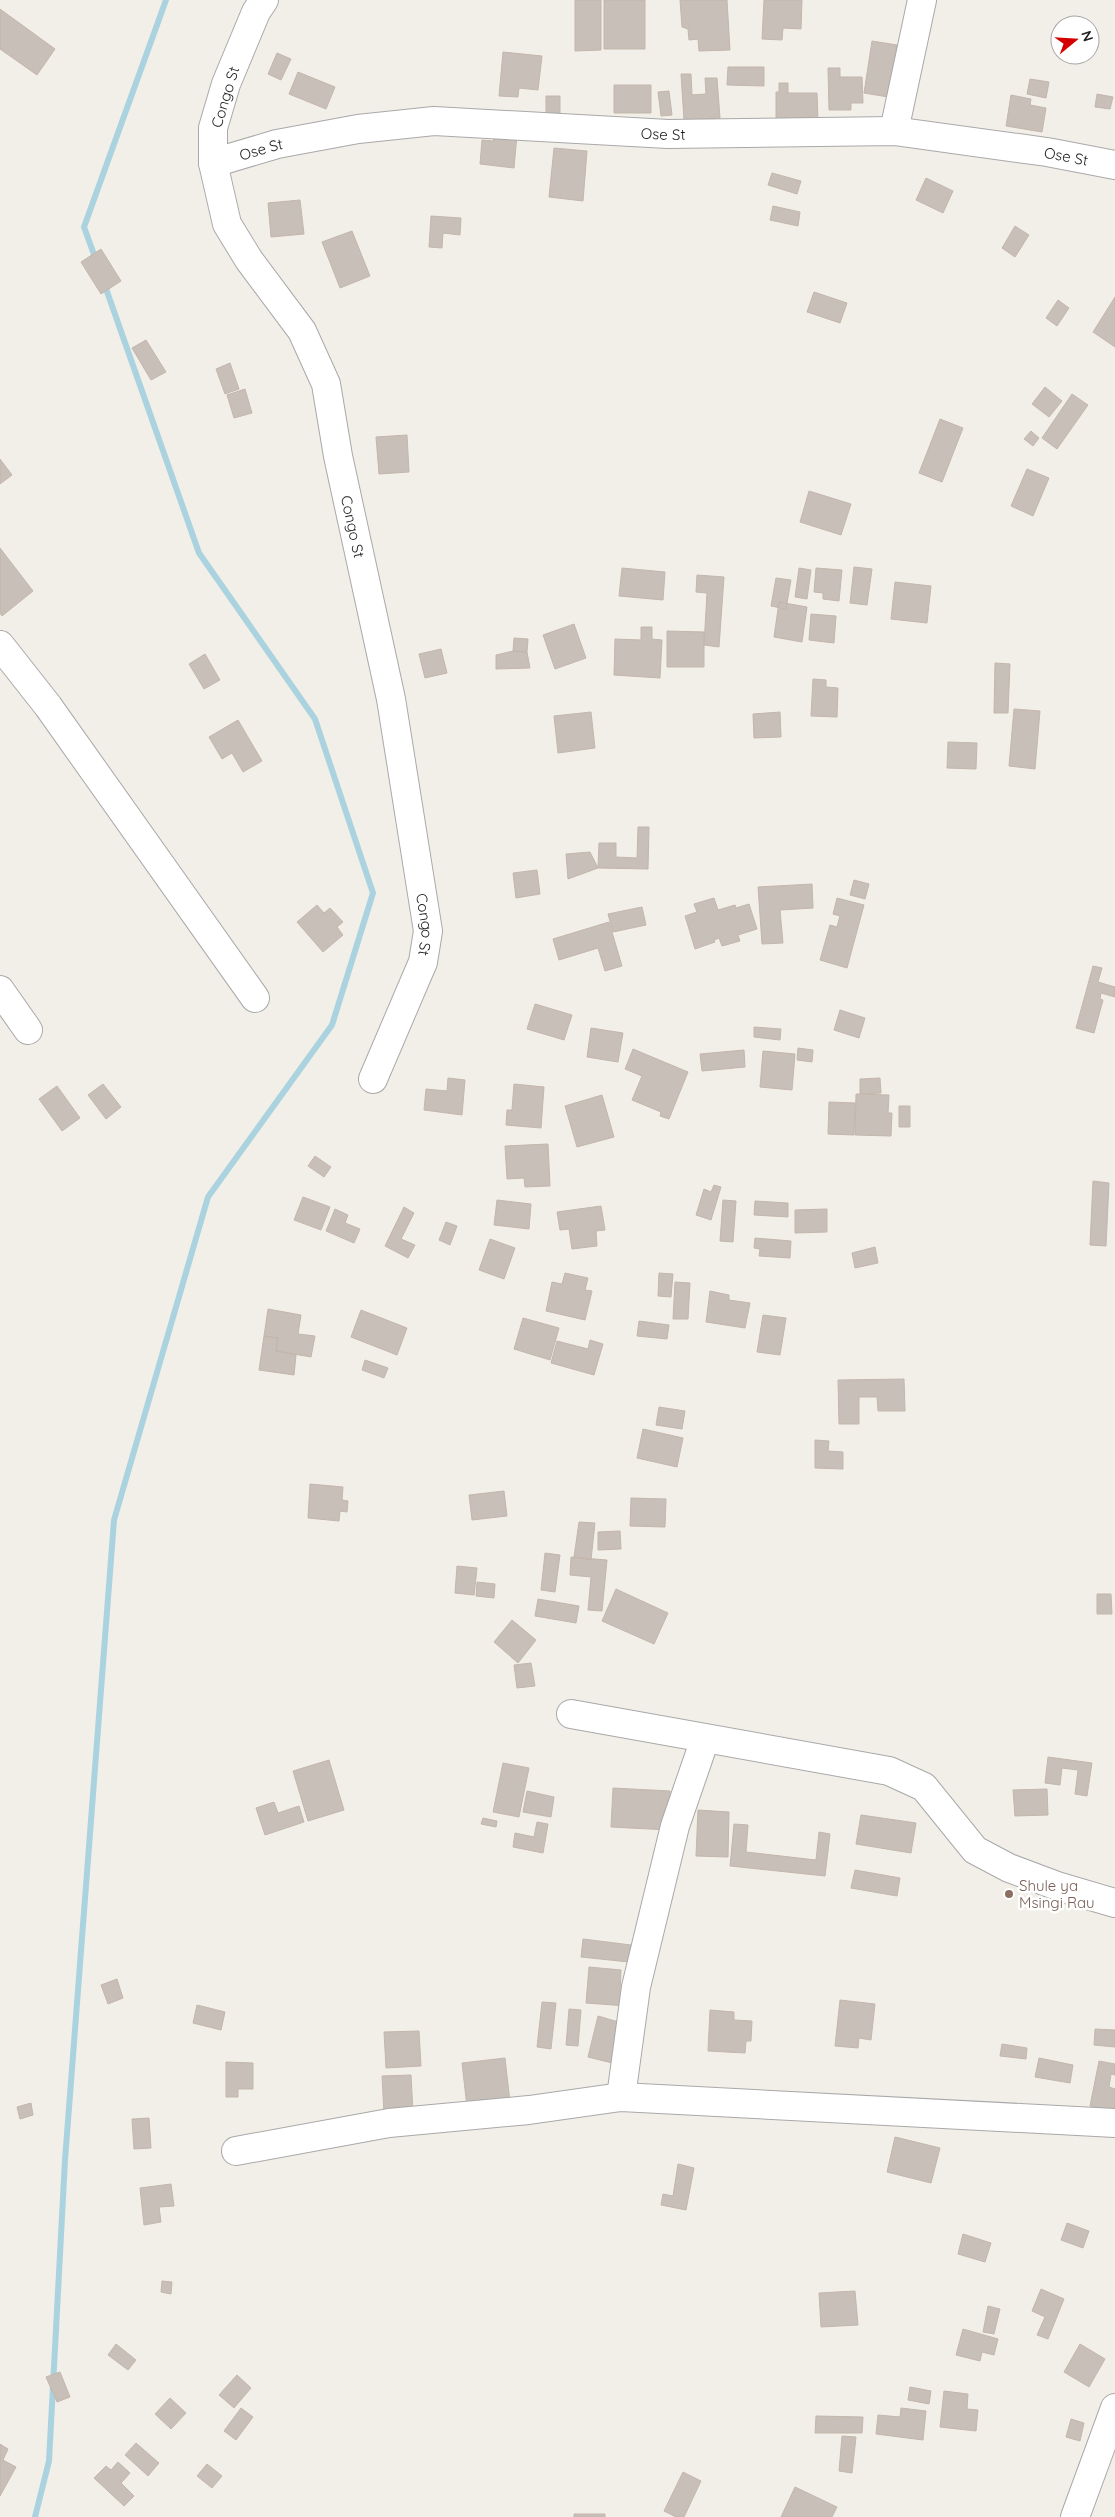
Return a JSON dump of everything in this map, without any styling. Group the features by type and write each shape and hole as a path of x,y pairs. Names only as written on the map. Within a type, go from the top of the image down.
{"street":[{"name":"Congo St","path":"264,0 256,12 226,84 213,128 213,163 227,224 249,260 302,331 326,384 338,456 391,699 428,932 423,962 373,1079"},
{"path":"894,131 922,0"},
{"name":"Ose St","path":"213,163 277,144 358,129 434,121 668,134 894,131 1047,152 1115,165"},
{"path":"0,645 48,706 255,998"},
{"path":"0,990 28,1030"},
{"path":"571,1714 889,1771 924,1787 975,1850 1009,1868 1060,1887 1115,1903"},
{"path":"621,2097 636,1987 675,1826 705,1739"},
{"path":"236,2150 389,2123 529,2110 621,2097 1115,2123"},
{"path":"1075,2517 1115,2408"}],"building":[{"path":"575,0 601,0 601,50 575,51"},
{"path":"604,0 645,0 645,49 604,49"},
{"path":"680,0 727,0 730,50 699,51 698,39 689,40 688,29 682,27"},
{"path":"764,0 802,0 801,29 783,28 782,40 762,39"},
{"path":"0,9 55,49 37,75 0,49"},
{"path":"872,41 897,45 888,97 864,93"},
{"path":"503,52 542,56 538,90 519,88 518,97 499,96"},
{"path":"277,53 291,59 281,80 268,74"},
{"path":"728,67 764,67 764,86 727,85"},
{"path":"828,68 840,68 840,77 862,77 863,103 851,103 851,110 829,110"},
{"path":"298,72 335,87 326,109 289,94"},
{"path":"681,74 691,74 692,95 706,94 705,78 717,78 720,118 684,120"},
{"path":"1030,79 1049,82 1046,98 1027,94"},
{"path":"779,83 788,83 788,93 817,93 818,120 776,120 776,92 779,92"},
{"path":"614,85 651,85 651,113 614,113"},
{"path":"669,91 672,115 661,116 658,92"},
{"path":"1097,94 1113,97 1110,109 1095,107"},
{"path":"1011,95 1031,99 1030,105 1046,108 1042,132 1006,126"},
{"path":"546,96 560,96 560,120 546,121"},
{"path":"496,133 517,135 514,168 480,164 482,140 493,141"},
{"path":"554,148 587,151 583,201 549,197"},
{"path":"772,173 801,181 797,194 768,185"},
{"path":"926,178 953,191 943,213 916,200"},
{"path":"300,200 304,234 271,237 268,203"},
{"path":"773,206 800,212 798,226 770,220"},
{"path":"431,216 461,218 460,235 443,233 442,248 429,247"},
{"path":"1015,226 1029,235 1015,257 1002,248"},
{"path":"352,231 370,276 340,288 322,242"},
{"path":"101,249 121,281 101,294 81,262"},
{"path":"814,292 847,303 840,323 807,312"},
{"path":"1115,297 1115,347 1093,332"},
{"path":"1058,300 1069,308 1057,326 1046,318"},
{"path":"146,340 166,372 151,380 132,348"},
{"path":"230,363 239,389 225,394 216,369"},
{"path":"1045,387 1062,401 1049,417 1032,404"},
{"path":"245,389 252,413 234,418 227,395"},
{"path":"1072,394 1088,405 1057,449 1042,438"},
{"path":"940,419 963,428 942,482 919,473"},
{"path":"1031,431 1039,438 1033,446 1024,439"},
{"path":"407,435 409,472 379,474 376,437"},
{"path":"0,459 12,475 0,484"},
{"path":"1027,469 1049,478 1033,516 1011,506"},
{"path":"809,491 851,504 841,535 800,522"},
{"path":"0,548 33,591 2,616 0,613"},
{"path":"854,567 872,569 867,605 850,603"},
{"path":"622,568 665,572 663,600 619,596"},
{"path":"799,568 811,570 807,599 795,597"},
{"path":"816,568 842,570 839,601 823,599 823,593 814,592"},
{"path":"697,575 724,577 719,647 704,645 707,593 696,592"},
{"path":"776,578 791,580 786,609 771,606"},
{"path":"895,582 931,586 927,623 891,619"},
{"path":"779,602 807,607 802,642 774,637"},
{"path":"811,614 836,616 834,643 809,640"},
{"path":"574,624 586,658 555,669 543,635"},
{"path":"641,627 652,627 652,639 662,640 660,678 614,675 615,639 641,640"},
{"path":"667,631 704,632 704,667 667,667"},
{"path":"514,638 528,639 527,652 513,651"},
{"path":"441,649 447,673 425,678 419,654"},
{"path":"513,651 527,652 530,668 496,669 496,655"},
{"path":"205,654 220,680 204,689 189,664"},
{"path":"995,663 1010,664 1008,713 994,713"},
{"path":"813,679 826,680 826,687 838,688 837,717 811,716"},
{"path":"1014,709 1040,711 1035,769 1009,766"},
{"path":"591,712 595,748 558,753 554,716"},
{"path":"780,712 781,737 754,738 753,714"},
{"path":"238,720 262,761 243,772 232,753 222,759 209,737"},
{"path":"948,742 977,743 976,769 947,768"},
{"path":"638,827 649,827 648,869 598,868 599,843 616,843 616,857 637,858"},
{"path":"590,852 598,868 568,879 566,854"},
{"path":"537,870 540,894 516,898 513,873"},
{"path":"854,880 869,884 865,899 850,895"},
{"path":"812,884 813,908 780,910 783,943 762,944 758,887"},
{"path":"714,898 718,910 735,905 736,908 749,904 757,929 738,935 740,941 722,946 719,938 714,940 715,942 695,949 685,916 697,912 694,904"},
{"path":"837,898 864,905 847,968 820,960 830,925 837,927 840,916 833,914"},
{"path":"317,905 324,913 330,908 343,922 337,927 343,935 323,952 297,922"},
{"path":"642,907 646,925 613,932 608,914"},
{"path":"609,922 622,966 605,971 598,948 559,960 553,939"},
{"path":"1093,966 1102,968 1098,982 1115,987 1115,997 1101,993 1100,999 1103,1000 1094,1033 1076,1028"},
{"path":"535,1004 572,1015 564,1040 527,1029"},
{"path":"840,1010 865,1018 859,1038 834,1030"},
{"path":"754,1027 781,1029 780,1040 754,1037"},
{"path":"591,1028 623,1033 618,1062 587,1057"},
{"path":"798,1048 813,1050 812,1062 797,1060"},
{"path":"633,1049 688,1072 669,1119 660,1116 661,1112 632,1100 642,1076 625,1069"},
{"path":"744,1050 745,1067 702,1071 700,1054"},
{"path":"763,1051 795,1054 792,1090 760,1087"},
{"path":"448,1078 465,1080 462,1115 424,1110 426,1089 447,1091"},
{"path":"880,1078 881,1093 860,1094 860,1079"},
{"path":"103,1084 121,1107 106,1119 88,1095"},
{"path":"514,1084 544,1087 541,1128 506,1125 507,1110 512,1110"},
{"path":"57,1086 80,1118 62,1131 39,1099"},
{"path":"856,1094 889,1095 888,1113 892,1113 891,1136 855,1135"},
{"path":"602,1095 614,1137 577,1147 565,1106"},
{"path":"829,1102 855,1103 854,1135 828,1134"},
{"path":"899,1106 910,1106 910,1127 899,1127"},
{"path":"548,1144 550,1186 525,1187 524,1178 507,1179 505,1146"},
{"path":"315,1156 331,1167 324,1177 308,1166"},
{"path":"1093,1181 1109,1183 1106,1246 1090,1245"},
{"path":"714,1185 721,1187 711,1220 696,1215 704,1189 711,1192"},
{"path":"303,1197 330,1207 321,1230 294,1220"},
{"path":"497,1200 531,1204 529,1229 494,1225"},
{"path":"723,1200 736,1201 733,1242 720,1241"},
{"path":"755,1201 788,1203 788,1217 754,1215"},
{"path":"601,1206 605,1230 596,1231 597,1246 572,1249 569,1229 560,1230 557,1212"},
{"path":"404,1207 414,1213 401,1239 415,1245 408,1258 385,1246"},
{"path":"335,1209 348,1215 345,1223 360,1229 354,1243 326,1231"},
{"path":"827,1209 827,1232 795,1233 795,1210"},
{"path":"446,1222 457,1226 450,1245 439,1240"},
{"path":"755,1238 791,1241 790,1258 759,1256 760,1249 754,1248"},
{"path":"490,1239 515,1248 504,1279 479,1270"},
{"path":"875,1247 878,1263 855,1268 852,1253"},
{"path":"565,1273 588,1278 585,1290 592,1291 585,1320 546,1311 552,1282 562,1284"},
{"path":"659,1273 673,1274 671,1297 658,1296"},
{"path":"675,1282 690,1283 688,1319 673,1319"},
{"path":"710,1291 729,1295 729,1300 750,1303 745,1328 706,1322"},
{"path":"268,1309 301,1315 298,1334 315,1336 311,1357 276,1351 278,1338 264,1336"},
{"path":"361,1310 407,1328 397,1355 351,1337"},
{"path":"763,1315 786,1318 780,1355 757,1352"},
{"path":"523,1318 559,1328 550,1360 514,1349"},
{"path":"639,1321 669,1325 667,1339 637,1336"},
{"path":"264,1336 278,1338 276,1351 296,1355 294,1375 259,1370"},
{"path":"590,1340 603,1344 594,1375 551,1363 557,1341 588,1349"},
{"path":"365,1360 388,1368 384,1378 362,1370"},
{"path":"904,1379 905,1411 878,1411 877,1397 859,1397 859,1424 839,1424 838,1380"},
{"path":"659,1407 685,1411 682,1429 656,1425"},
{"path":"643,1429 683,1438 677,1467 637,1458"},
{"path":"815,1440 829,1441 828,1451 843,1452 843,1469 815,1468"},
{"path":"310,1484 343,1487 342,1500 348,1501 347,1512 340,1511 339,1521 308,1518"},
{"path":"504,1491 507,1516 472,1520 469,1495"},
{"path":"631,1498 666,1499 665,1527 630,1526"},
{"path":"579,1522 595,1523 591,1560 574,1557"},
{"path":"620,1531 621,1549 598,1550 598,1532"},
{"path":"545,1553 560,1555 555,1592 541,1590"},
{"path":"571,1557 607,1560 602,1611 588,1610 591,1577 570,1575"},
{"path":"457,1566 477,1568 474,1595 455,1593"},
{"path":"477,1582 495,1584 494,1598 476,1596"},
{"path":"616,1589 668,1613 654,1644 602,1621"},
{"path":"1097,1594 1111,1594 1112,1614 1097,1614"},
{"path":"538,1599 579,1606 576,1623 535,1616"},
{"path":"512,1620 536,1640 518,1663 494,1642"},
{"path":"531,1663 535,1686 517,1688 514,1665"},
{"path":"1048,1757 1092,1763 1087,1796 1075,1794 1078,1770 1062,1768 1060,1785 1045,1783"},
{"path":"329,1760 344,1810 308,1821 293,1771"},
{"path":"503,1763 529,1768 519,1817 493,1812"},
{"path":"613,1788 670,1791 668,1830 611,1827"},
{"path":"1047,1789 1048,1815 1015,1816 1013,1790"},
{"path":"527,1791 554,1797 551,1817 523,1812"},
{"path":"274,1802 278,1813 299,1806 304,1822 265,1835 256,1808"},
{"path":"698,1810 729,1812 728,1857 696,1856"},
{"path":"861,1815 916,1823 911,1853 856,1844"},
{"path":"483,1818 497,1821 496,1827 481,1824"},
{"path":"537,1822 548,1824 543,1853 513,1847 515,1833 534,1837"},
{"path":"734,1824 748,1825 746,1852 816,1860 819,1832 830,1834 825,1876 730,1866"},
{"path":"855,1870 900,1878 897,1896 851,1888"},
{"path":"583,1939 631,1945 629,1962 581,1957"},
{"path":"589,1967 621,1970 620,1992 628,1993 627,2006 586,2003"},
{"path":"117,1979 123,1998 108,2004 101,1985"},
{"path":"840,2000 875,2004 871,2040 859,2038 858,2048 835,2046"},
{"path":"542,2002 556,2003 551,2049 537,2047"},
{"path":"197,2005 225,2012 221,2030 193,2023"},
{"path":"569,2009 581,2010 578,2046 566,2045"},
{"path":"710,2010 734,2012 734,2020 752,2021 751,2041 746,2041 745,2053 708,2051"},
{"path":"598,2016 622,2023 616,2064 588,2057"},
{"path":"1095,2029 1115,2030 1115,2047 1094,2045"},
{"path":"419,2031 421,2066 386,2068 384,2032"},
{"path":"1002,2044 1027,2048 1026,2059 1000,2056"},
{"path":"505,2058 510,2102 467,2107 462,2063"},
{"path":"1039,2058 1073,2065 1070,2083 1035,2077"},
{"path":"1099,2061 1115,2064 1115,2075 1111,2074 1109,2087 1115,2089 1115,2111 1090,2106"},
{"path":"226,2062 253,2063 253,2089 238,2089 238,2097 226,2097"},
{"path":"411,2075 413,2113 384,2114 382,2076"},
{"path":"31,2103 33,2115 20,2119 17,2107"},
{"path":"149,2118 151,2148 134,2149 132,2119"},
{"path":"895,2137 940,2148 931,2183 887,2172"},
{"path":"678,2164 694,2168 686,2210 661,2205 663,2194 673,2196"},
{"path":"171,2184 174,2206 159,2207 161,2222 144,2225 140,2188"},
{"path":"1067,2223 1089,2231 1083,2248 1061,2240"},
{"path":"963,2234 991,2243 985,2262 958,2254"},
{"path":"162,2281 172,2282 171,2294 161,2292"},
{"path":"1041,2289 1064,2299 1048,2339 1037,2335 1045,2317 1032,2311"},
{"path":"855,2291 858,2325 821,2327 819,2293"},
{"path":"988,2306 1000,2309 994,2334 983,2332"},
{"path":"963,2329 998,2339 994,2355 982,2352 980,2361 956,2355"},
{"path":"116,2344 136,2360 128,2370 108,2355"},
{"path":"1080,2344 1105,2359 1089,2387 1064,2372"},
{"path":"60,2372 70,2397 57,2402 46,2377"},
{"path":"237,2375 251,2388 234,2408 219,2395"},
{"path":"910,2387 931,2391 929,2404 908,2400"},
{"path":"944,2391 968,2394 967,2409 978,2410 976,2431 940,2427"},
{"path":"170,2398 186,2413 171,2429 155,2414"},
{"path":"241,2408 253,2417 236,2440 224,2431"},
{"path":"901,2408 926,2411 923,2440 876,2434 878,2415 900,2417"},
{"path":"816,2416 863,2417 862,2433 815,2433"},
{"path":"1071,2419 1084,2423 1080,2441 1066,2437"},
{"path":"842,2436 856,2437 852,2473 839,2471"},
{"path":"136,2443 159,2463 148,2476 125,2455"},
{"path":"0,2444 8,2449 3,2460 16,2467 0,2496"},
{"path":"118,2462 130,2473 121,2483 134,2496 124,2506 94,2478 106,2466 111,2470"},
{"path":"207,2464 222,2476 212,2488 197,2476"},
{"path":"683,2472 701,2481 684,2517 676,2517 664,2511"},
{"path":"795,2487 837,2507 832,2517 781,2517"},
{"path":"574,2514 605,2514 605,2517 574,2517"}],"waterway":[{"path":"96,260 84,227 166,0"},
{"path":"35,2517 49,2461 65,2160 114,1520 208,1197 332,1025 373,893 315,719 199,553 104,283"}],"place":[{"name":"Shule ya Msingi Rau","path":"1009,1894"}]}
